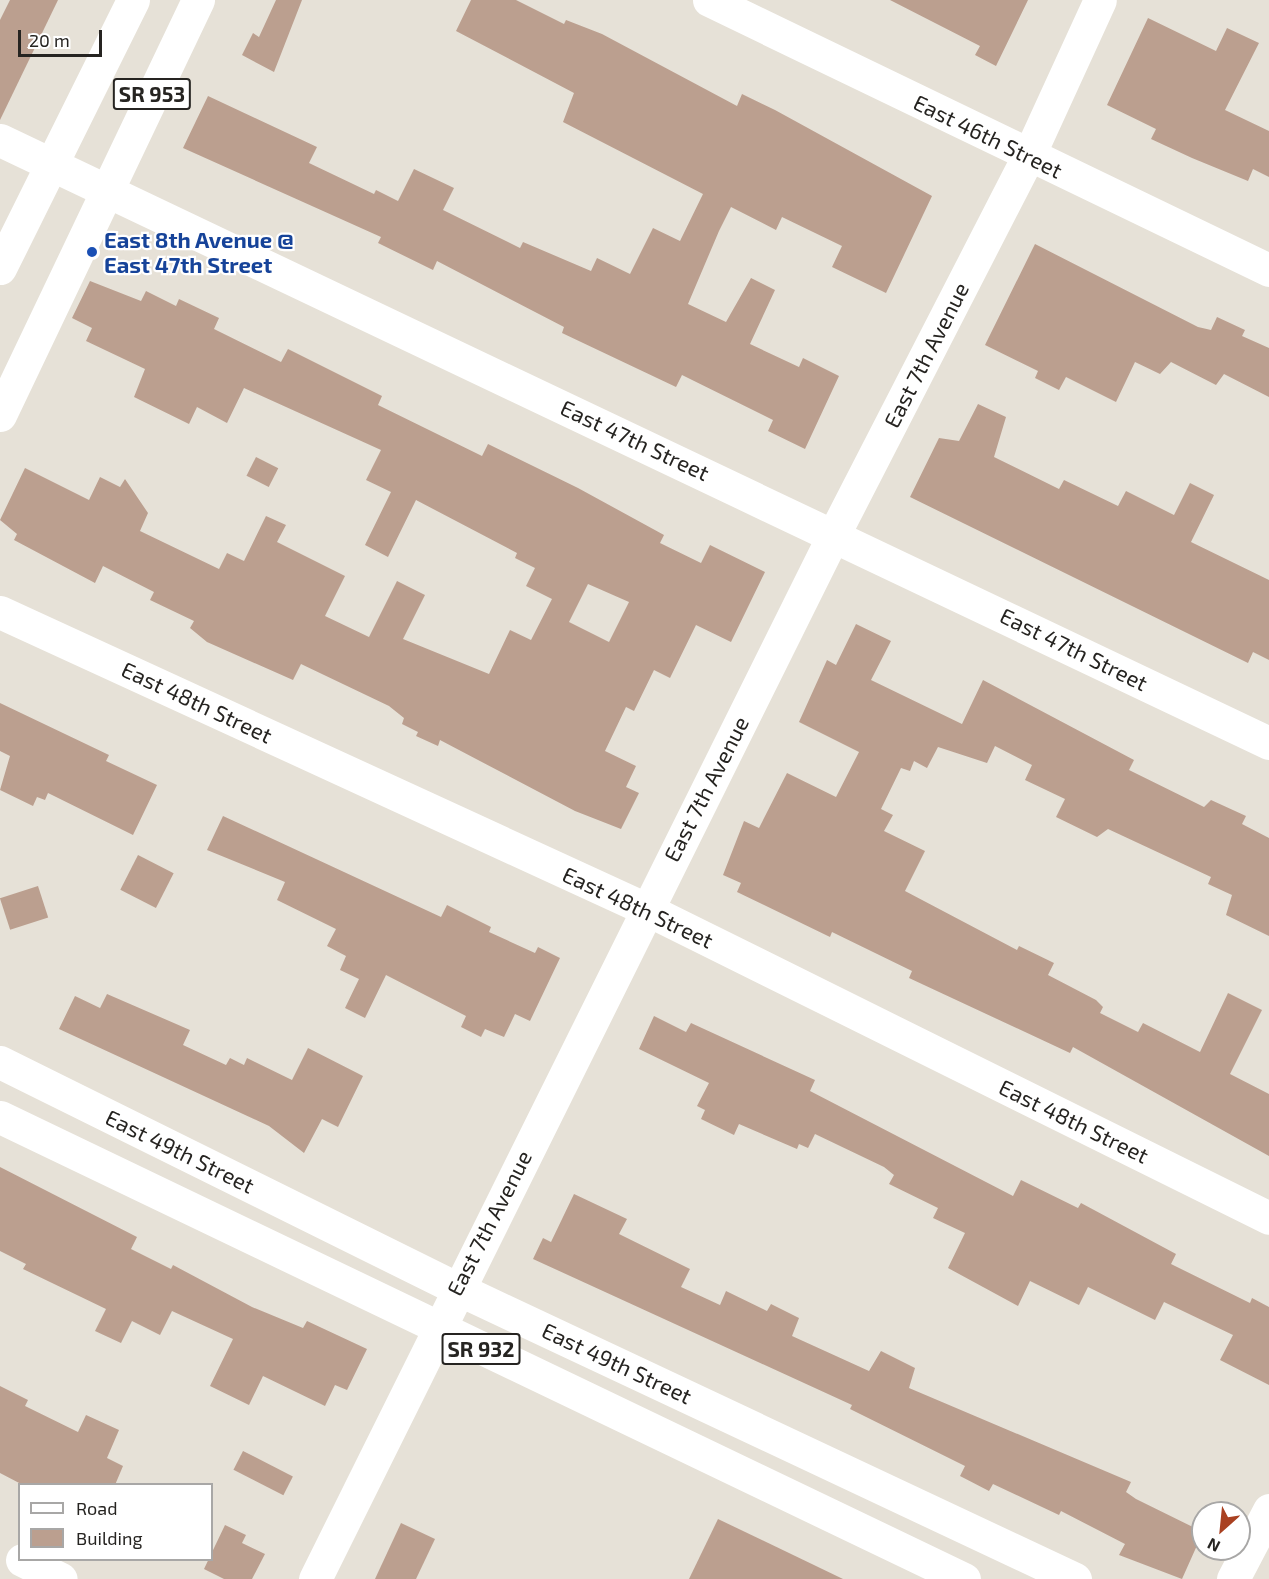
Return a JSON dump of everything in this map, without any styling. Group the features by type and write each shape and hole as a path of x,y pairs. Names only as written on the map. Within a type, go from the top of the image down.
{"street":[{"name":"SR 953","path":"0,268 133,0"},
{"name":"SR 953","path":"0,415 198,0"},
{"name":"East 46th Street","path":"709,0 1269,270"},
{"name":"East 7th Avenue","path":"315,1579 436,1328 834,534 1029,156 1100,0"},
{"name":"East 47th Street","path":"0,140 834,534 1269,743"},
{"name":"East 48th Street","path":"0,612 646,909 1269,1218"},
{"name":"East 49th Street","path":"0,1062 456,1288 1075,1579"},
{"name":"East 49th Street","path":"0,1117 436,1328 964,1579"},
{"path":"1233,1579 1269,1510"},
{"path":"0,1549 18,1558"},
{"path":"25,1561 61,1579"}],"building":[{"path":"10,0 58,0 0,120 0,20"},
{"path":"276,0 302,0 274,72 242,55 253,33 259,37"},
{"path":"471,0 516,0 564,24 566,20 602,34 737,106 742,94 775,110 932,196 886,293 832,267 842,246 782,217 776,230 731,207 688,304 726,322 751,278 775,290 750,344 799,367 803,358 839,376 805,449 768,431 773,420 682,375 676,387 562,333 564,327 437,261 433,270 378,243 381,237 183,148 208,96 317,147 309,163 374,194 376,190 398,201 414,169 454,188 443,210 520,248 523,242 591,271 597,258 630,274 653,228 680,241 703,194 563,122 574,93 456,31"},
{"path":"890,0 1028,0 996,66 975,55 980,46"},
{"path":"1148,18 1216,51 1227,28 1259,43 1225,110 1269,131 1269,177 1253,169 1248,181 1192,158 1151,139 1156,129 1107,105"},
{"path":"1035,244 1198,327 1211,330 1217,317 1245,330 1242,336 1269,348 1269,397 1224,374 1216,385 1171,362 1160,374 1135,362 1116,402 1066,377 1059,390 1035,378 1038,371 985,345"},
{"path":"90,281 141,301 146,291 176,306 179,299 219,318 214,329 281,362 288,349 382,396 378,405 482,456 488,444 578,488 664,535 660,543 701,563 710,545 765,572 731,642 696,625 670,678 654,670 634,711 626,707 605,751 636,766 626,787 639,793 621,829 575,811 440,740 438,746 416,736 418,732 402,724 404,718 389,706 301,664 293,680 207,642 190,628 194,621 150,600 154,592 103,566 95,583 14,540 17,534 0,520 25,468 89,500 100,477 120,487 125,479 148,513 140,531 219,569 227,553 244,561 266,516 286,525 277,542 345,576 325,616 369,637 397,581 425,595 403,639 489,674 510,630 531,640 552,599 526,586 535,568 515,558 517,553 416,500 388,557 365,545 391,492 366,480 381,450 244,388 227,423 197,407 189,424 134,397 145,369 86,341 92,328 72,318","holes":["588,584 629,602 609,642 569,622"]},
{"path":"978,404 1006,417 994,457 1059,489 1064,480 1118,506 1126,491 1174,515 1190,483 1214,495 1191,542 1269,580 1269,660 1253,652 1248,663 910,497 939,438 959,441"},
{"path":"256,457 278,468 269,487 246,476"},
{"path":"856,624 891,641 871,680 962,724 983,680 1134,760 1129,770 1204,807 1211,800 1246,816 1242,824 1269,838 1269,936 1226,915 1232,895 1208,884 1211,877 1108,829 1097,837 1056,817 1065,799 1025,780 1032,765 995,746 987,763 938,747 927,768 914,761 910,771 901,768 881,809 893,815 884,831 925,851 905,891 1017,950 1019,946 1054,963 1048,975 1096,1000 1103,1007 1100,1013 1138,1032 1143,1023 1200,1052 1228,993 1262,1010 1230,1074 1269,1094 1269,1156 1073,1047 1070,1053 909,978 912,971 832,932 830,937 737,892 741,883 723,875 744,821 759,828 787,773 836,797 859,752 799,722 827,660 836,665"},
{"path":"0,703 109,755 106,761 157,785 133,835 48,793 45,800 37,797 33,806 0,790 10,756 0,751"},
{"path":"223,816 441,917 447,905 491,927 489,932 535,953 538,947 560,958 530,1021 515,1014 504,1037 485,1029 481,1037 461,1027 466,1016 386,975 365,1018 345,1008 359,979 340,970 346,956 327,946 336,929 277,900 285,882 207,850"},
{"path":"138,855 174,873 156,908 120,890"},
{"path":"38,886 48,917 10,930 0,898"},
{"path":"107,994 190,1030 183,1045 226,1065 230,1058 244,1065 247,1058 292,1080 308,1048 363,1076 338,1127 322,1119 304,1153 269,1126 59,1029 75,996 100,1008"},
{"path":"654,1016 686,1032 691,1023 815,1080 810,1091 1013,1196 1021,1180 1078,1208 1081,1203 1176,1254 1171,1264 1250,1303 1252,1298 1269,1307 1269,1385 1220,1360 1233,1335 1164,1302 1155,1320 1088,1287 1079,1305 1030,1281 1018,1306 948,1268 965,1233 933,1218 938,1208 889,1184 894,1175 884,1167 815,1134 808,1148 799,1144 797,1149 739,1124 734,1135 701,1119 705,1110 697,1106 709,1083 639,1049"},
{"path":"0,1167 137,1237 131,1249 171,1269 173,1265 252,1307 303,1328 307,1321 367,1349 347,1390 335,1385 325,1406 263,1376 249,1405 210,1386 233,1339 172,1311 160,1335 132,1321 121,1343 95,1331 106,1309 23,1269 26,1264 0,1251"},
{"path":"574,1194 627,1219 619,1234 690,1269 681,1287 720,1305 726,1291 767,1311 771,1304 799,1318 792,1336 869,1371 881,1351 915,1368 909,1388 1131,1482 1126,1492 1191,1526 1191,1559 1182,1579 1119,1555 1125,1544 1061,1511 1059,1515 993,1484 989,1491 960,1476 965,1466 850,1409 852,1405 533,1259 543,1238 551,1242"},
{"path":"0,1386 28,1400 25,1406 78,1432 86,1415 119,1430 107,1458 123,1466 116,1483 19,1483 0,1473"},
{"path":"243,1451 293,1476 283,1495 233,1470"},
{"path":"718,1519 843,1579 689,1579"},
{"path":"401,1523 435,1539 416,1579 375,1579"},
{"path":"225,1525 246,1535 242,1543 265,1554 252,1579 224,1579 204,1569 208,1561 213,1561 213,1550"}],"place":[{"name":"East 8th Avenue @ East 47th Street","path":"92,252"}]}
